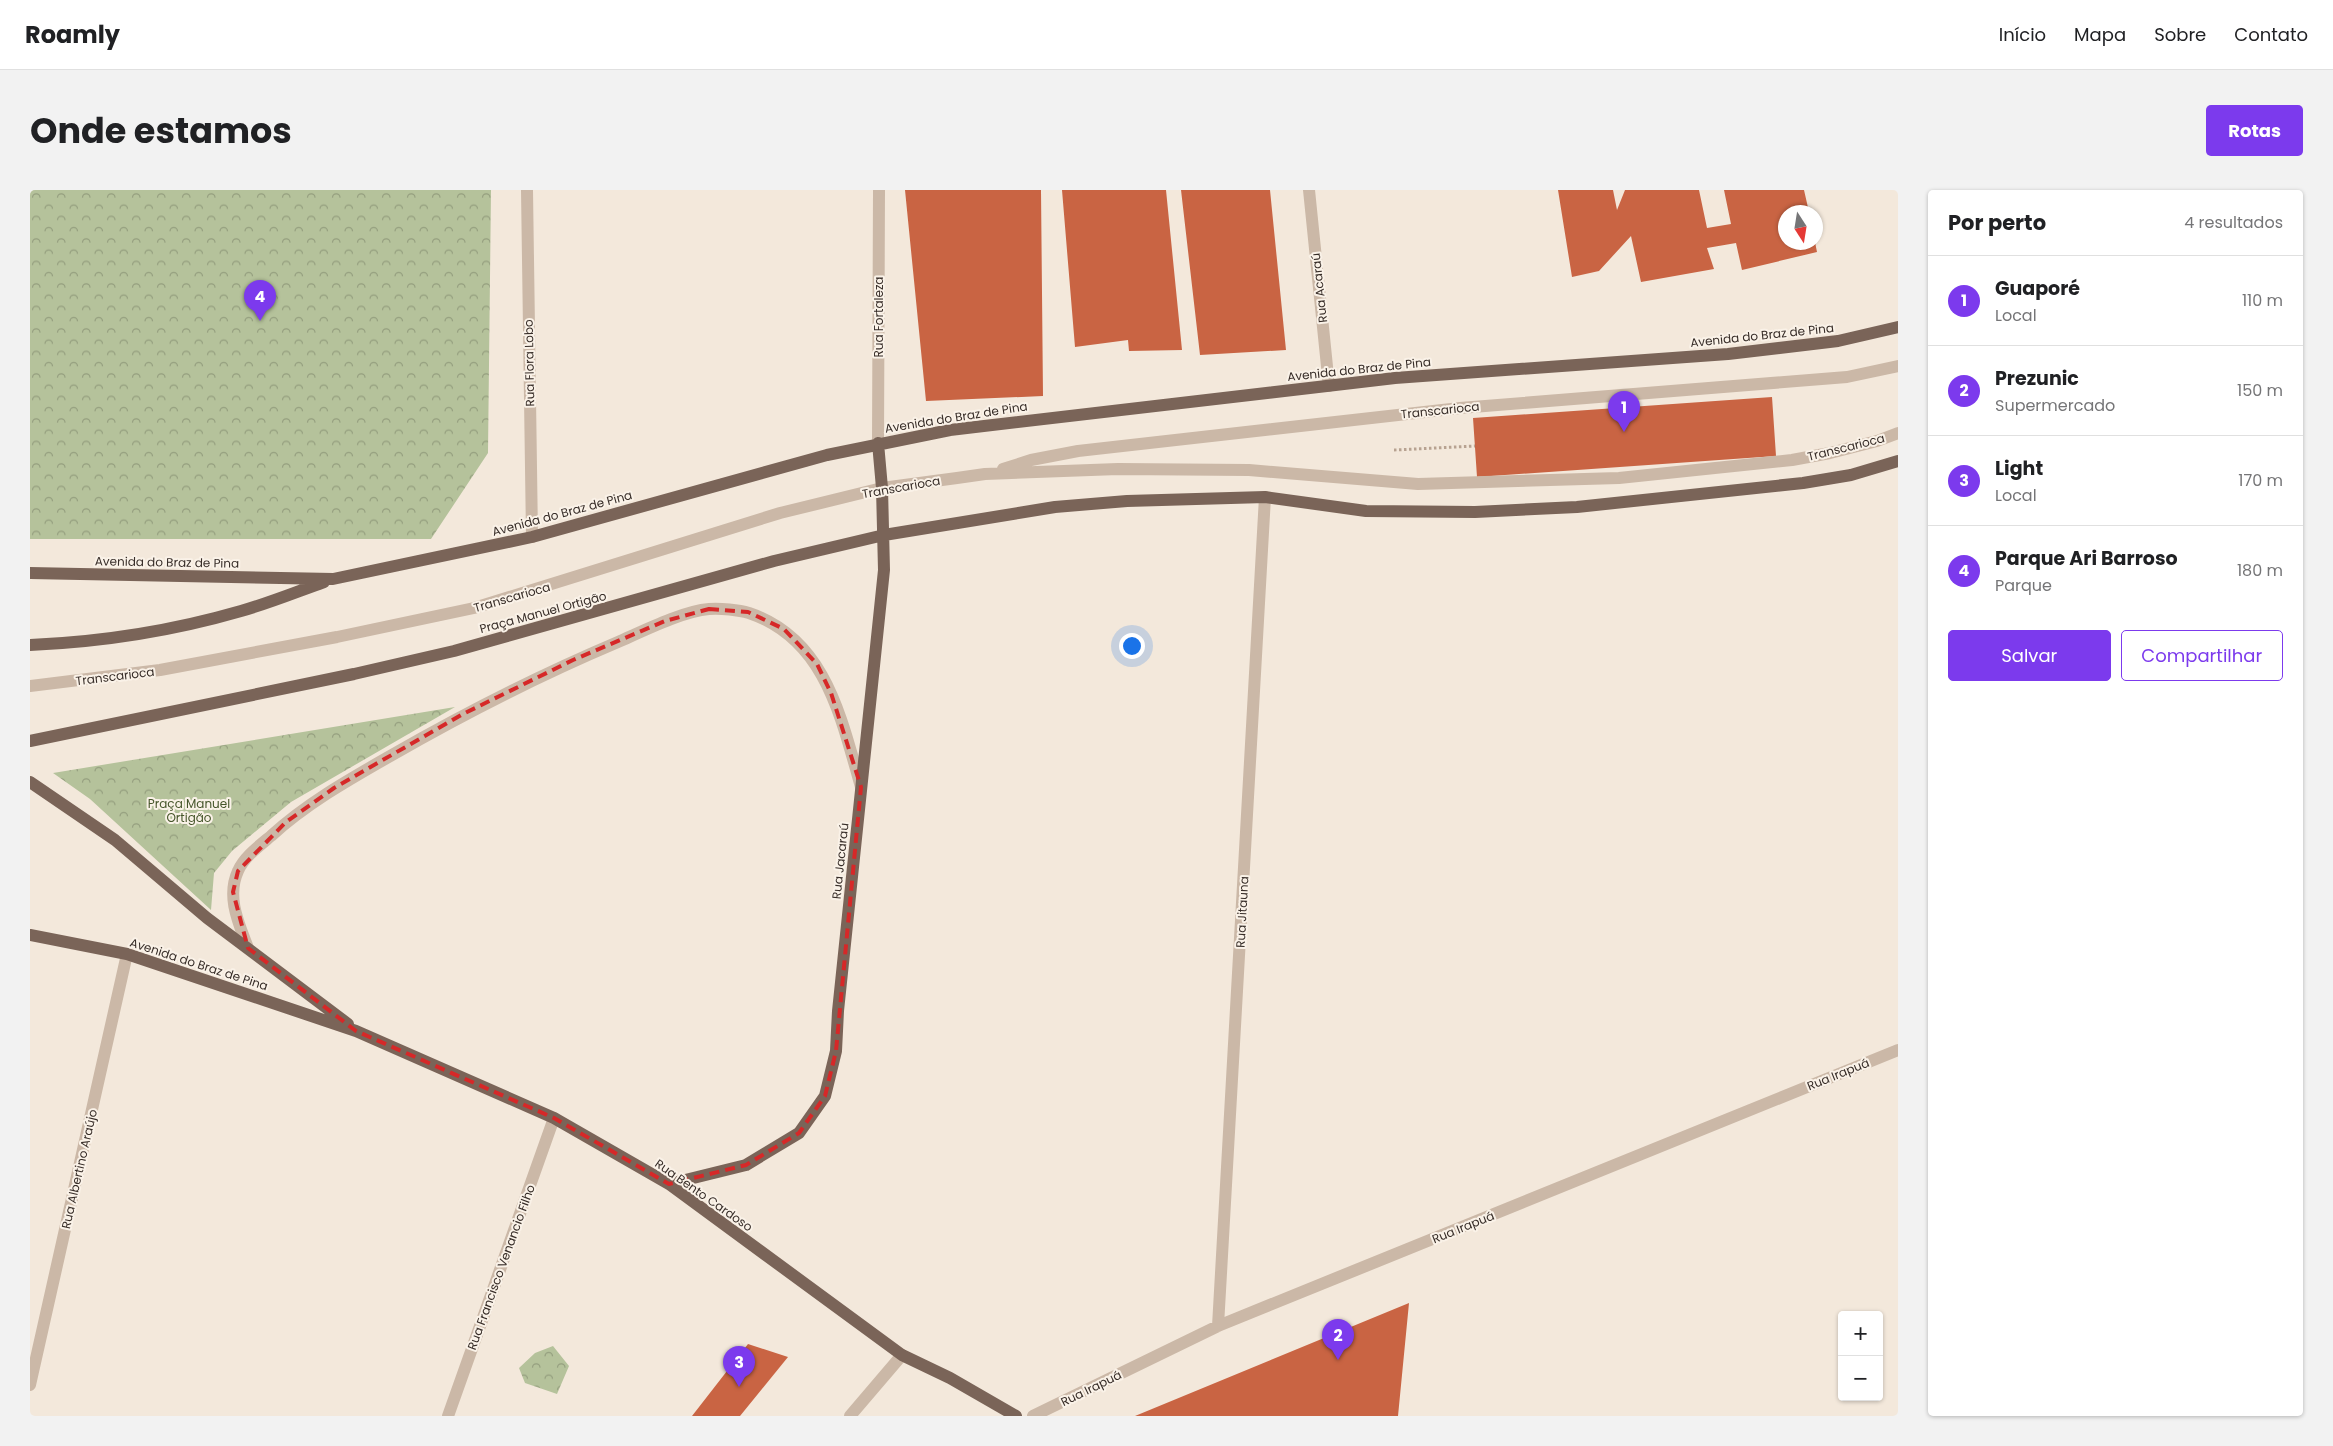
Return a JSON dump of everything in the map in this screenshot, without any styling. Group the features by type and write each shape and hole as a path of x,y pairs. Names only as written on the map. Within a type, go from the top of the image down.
{"main road":[{"name":"Avenida do Braz de Pina","path":"30,573 333,579 532,537 731,481 878,443 950,430 1064,415 1424,375 1728,354 1838,341 1898,326"},
{"name":"Rua Jacaraú","path":"669,1184 746,1165 799,1133 825,1096 836,1051 884,570 882,488 878,443"},
{"path":"884,534 1055,507 1127,501 1265,497 1366,512 1475,512 1577,507 1803,484 1851,475 1898,461"},
{"name":"Praça Manuel Ortigão","path":"30,741 354,674 454,651 774,561 884,534"},
{"path":"30,646 64,644 166,630 242,611 333,579"},
{"path":"30,782 115,840 207,918 356,1031"},
{"name":"Avenida do Braz de Pina","path":"30,934 127,954 356,1031"},
{"name":"Rua Bento Cardoso","path":"356,1031 554,1118 669,1184 902,1355 950,1378 1016,1416"}],"street":[{"name":"Rua Flora Lobo","path":"526,190 532,537"},
{"name":"Rua Fortaleza","path":"878,443 879,190"},
{"name":"Rua Acaraú","path":"1309,190 1329,386"},
{"name":"Transcarioca","path":"985,474 1031,460 1078,451 1460,408 1847,376 1898,366"},
{"name":"Transcarioca","path":"30,686 160,670 337,637 474,608 780,513 882,488 985,474 1118,469 1249,470 1418,484 1619,478 1792,460 1830,453 1877,441 1898,433"},
{"name":"Rua Jitauna","path":"1218,1326 1265,497"},
{"path":"248,948 232,892 238,871 255,849 286,822 334,788 463,714 573,660 656,625 709,609 748,612 784,629 817,664 832,694 861,787"},
{"name":"Rua Albertino Araújo","path":"30,1385 127,954"},
{"name":"Rua Irapuá","path":"1033,1416 1218,1326 1898,1050"},
{"name":"Rua Francisco Venancio Filho","path":"448,1416 554,1118"},
{"path":"850,1416 902,1355"}],"path":[{"path":"1394,450 1475,446"}],"highlighted area":[{"path":"709,609 748,612 784,629 817,664 831,693 861,787 836,1051 825,1096 799,1133 746,1165 669,1184 554,1118 356,1031 248,948 233,892 238,871 286,822 334,788 463,714 573,660 665,621"}],"green space":[{"path":"30,190 491,190 488,453 431,539 30,539"},
{"name":"Praça Manuel Ortigão","path":"455,707 291,802 232,851 214,873 211,910 90,799 53,773"},
{"path":"553,1346 569,1366 557,1394 525,1383 519,1368 535,1353"}],"building":[{"path":"905,190 1041,190 1043,396 926,401"},
{"path":"1062,190 1166,190 1182,350 1129,351 1128,340 1075,347"},
{"path":"1181,190 1270,190 1286,350 1200,355"},
{"path":"1558,190 1613,190 1617,210 1625,190 1699,190 1707,228 1731,224 1724,190 1804,190 1807,205 1778,205 1778,250 1817,250 1817,252 1742,270 1736,243 1707,248 1714,269 1641,282 1631,236 1599,271 1572,277"},
{"path":"1772,397 1776,456 1477,477 1473,418"},
{"path":"1409,1303 1398,1416 1135,1416"},
{"path":"748,1344 788,1357 740,1416 692,1416"}],"place":[{"name":"Parque Ari Barroso","path":"260,321"},
{"name":"Guaporé","path":"1624,432"},
{"name":"Prezunic","path":"1338,1360"},
{"name":"Light","path":"739,1387"}]}
